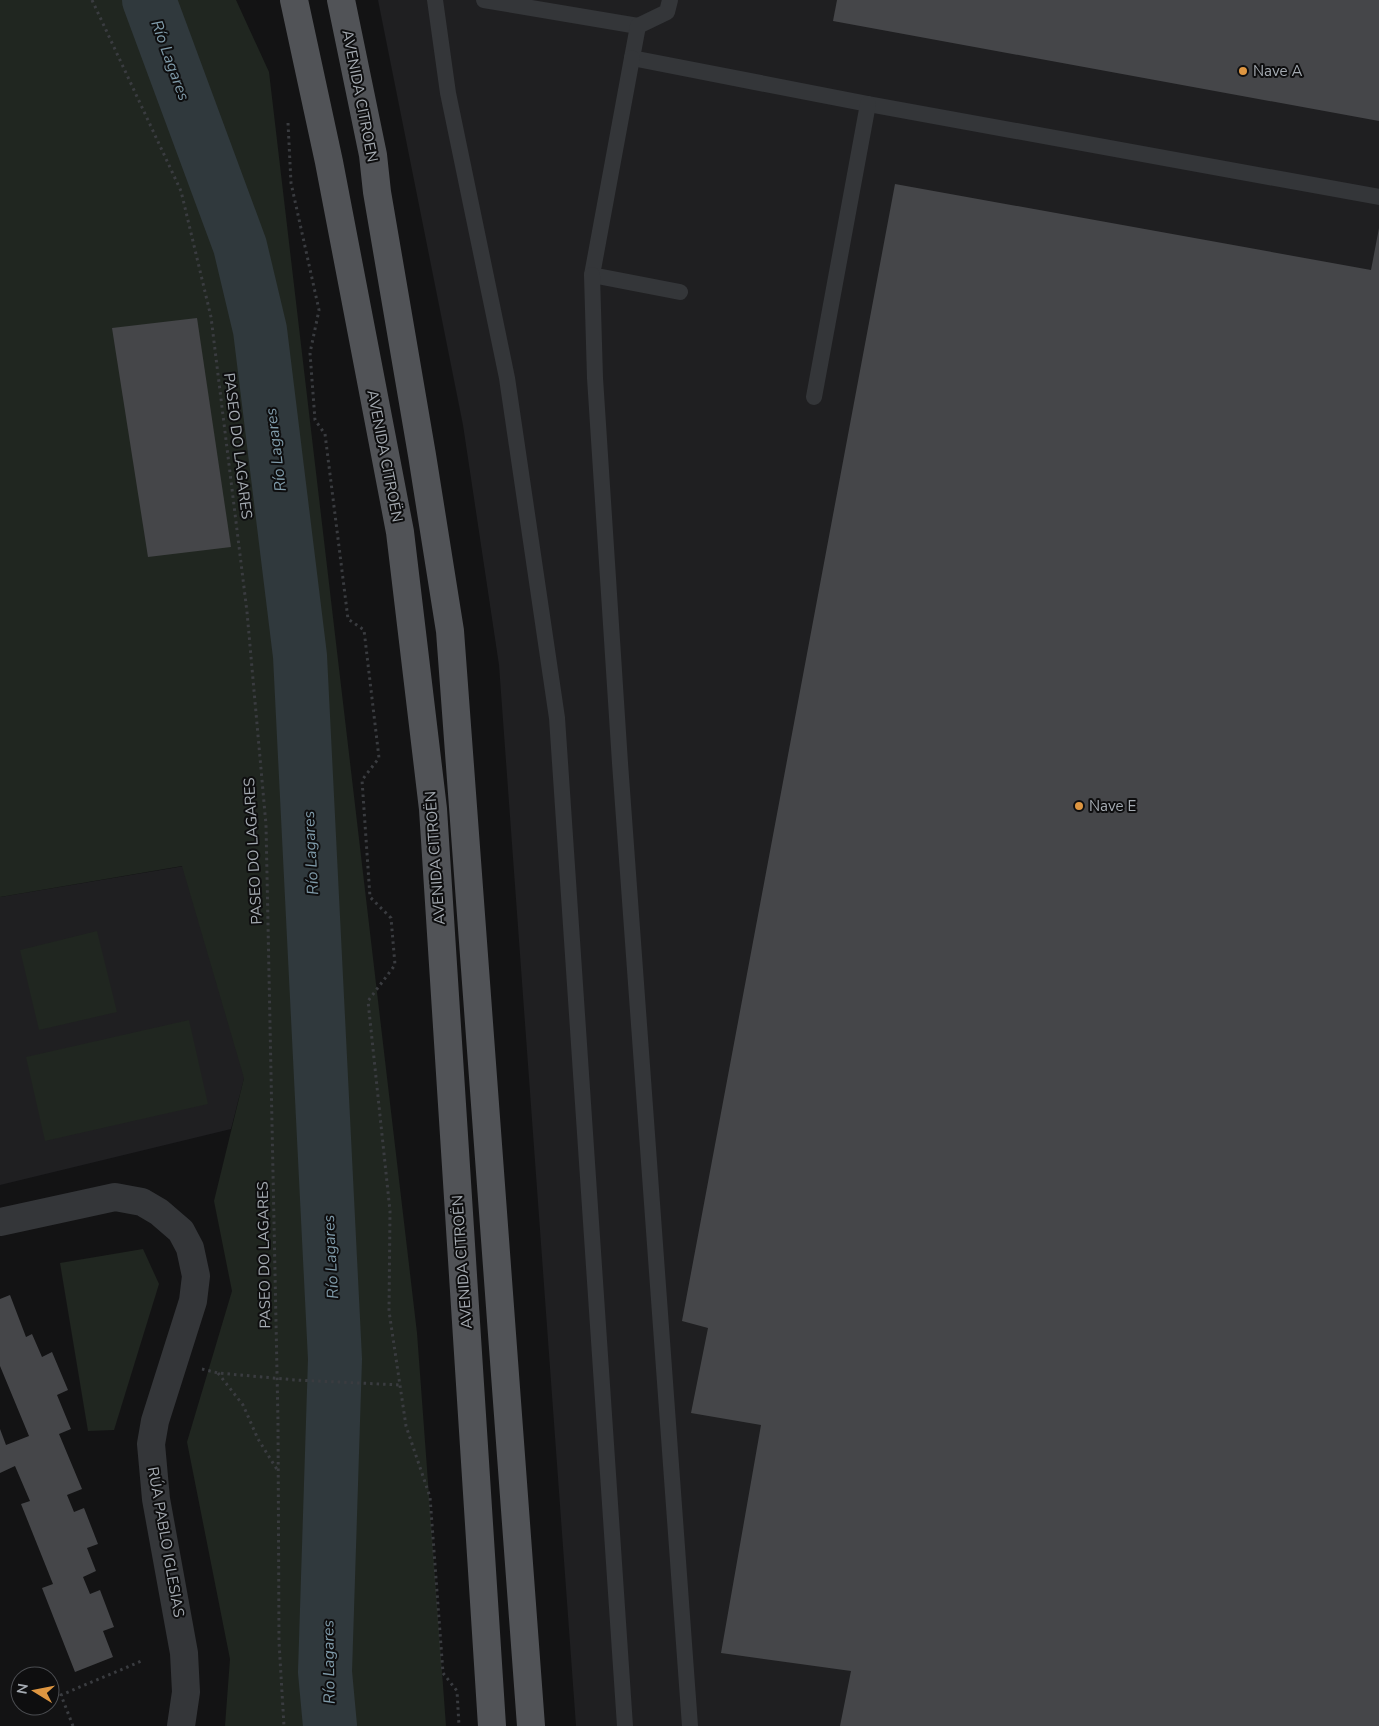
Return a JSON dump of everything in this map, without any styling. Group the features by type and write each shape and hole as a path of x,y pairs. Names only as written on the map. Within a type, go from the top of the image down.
{"main road":[{"name":"AVENIDA CITROËN","path":"294,0 329,162 400,532 432,799 492,1726"},
{"name":"AVENIDA CITROEN","path":"341,0 373,155 377,192"},
{"name":"AVENIDA CITROËN","path":"377,192 450,631 531,1726"}],"street":[{"name":"RÚA PABLO IGLESIAS","path":"0,1222 115,1197 142,1202 159,1212 181,1231 190,1248 196,1276 193,1301 155,1421 152,1464 184,1653 186,1692 180,1726"}],"lane":[{"path":"435,0 448,93 507,378 557,718 625,1726"},
{"path":"484,0 638,26 667,12 670,0"},
{"path":"638,26 592,275 595,378 620,763 690,1726"},
{"path":"632,58 868,104 1379,197"},
{"path":"814,397 868,104"},
{"path":"592,275 680,292"}],"path":[{"name":"PASEO DO LAGARES","path":"92,0 181,191 211,317 247,612 266,825 278,1378 279,1642 284,1726"},
{"path":"288,123 291,183 319,310 310,353 315,420 325,434 348,619 364,630 379,758 362,780 370,897 391,918 395,964 368,1001 390,1211 388,1310 406,1426 430,1497 443,1673 457,1691 459,1726"},
{"path":"173,1363 218,1373 296,1380 400,1385"},
{"path":"218,1373 243,1405 258,1439 278,1472"},
{"path":"73,1726 61,1695 144,1660"}],"shaded area":[{"path":"0,0 236,0 269,72 417,1333 446,1726 225,1726 230,1659 187,1442 232,1291 214,1201 244,1078 182,866 0,897"},
{"path":"378,0 1379,0 1379,1726 576,1726 499,665 463,425"},
{"path":"232,858 249,1059 231,1129 0,1185 0,897"},
{"path":"97,931 117,1012 39,1030 20,950"},
{"path":"189,1020 208,1104 45,1141 26,1057"},
{"path":"143,1249 159,1284 114,1430 88,1431 60,1263"}],"building":[{"name":"Nave A","path":"837,0 1379,0 1379,121 833,21"},
{"name":"Nave E","path":"895,184 1371,270 1379,228 1379,1726 840,1726 851,1671 721,1653 761,1425 691,1413 708,1328 682,1321"},
{"path":"197,318 231,547 148,557 112,328"},
{"path":"10,1295 26,1337 32,1334 42,1357 52,1352 68,1390 57,1395 71,1429 59,1434 82,1489 67,1495 74,1512 84,1508 98,1544 87,1548 96,1571 83,1577 90,1594 100,1590 114,1627 103,1631 113,1657 75,1672 42,1588 53,1584 21,1504 30,1501 15,1466 0,1473 0,1429 6,1445 29,1436 0,1366 0,1299"}],"waterway":[{"name":"Río Lagares","path":"149,0 240,246 260,330 300,656 335,1359 325,1672 330,1726"}],"place":[{"name":"Nave A","path":"1243,71"},
{"name":"Nave E","path":"1079,806"}]}
